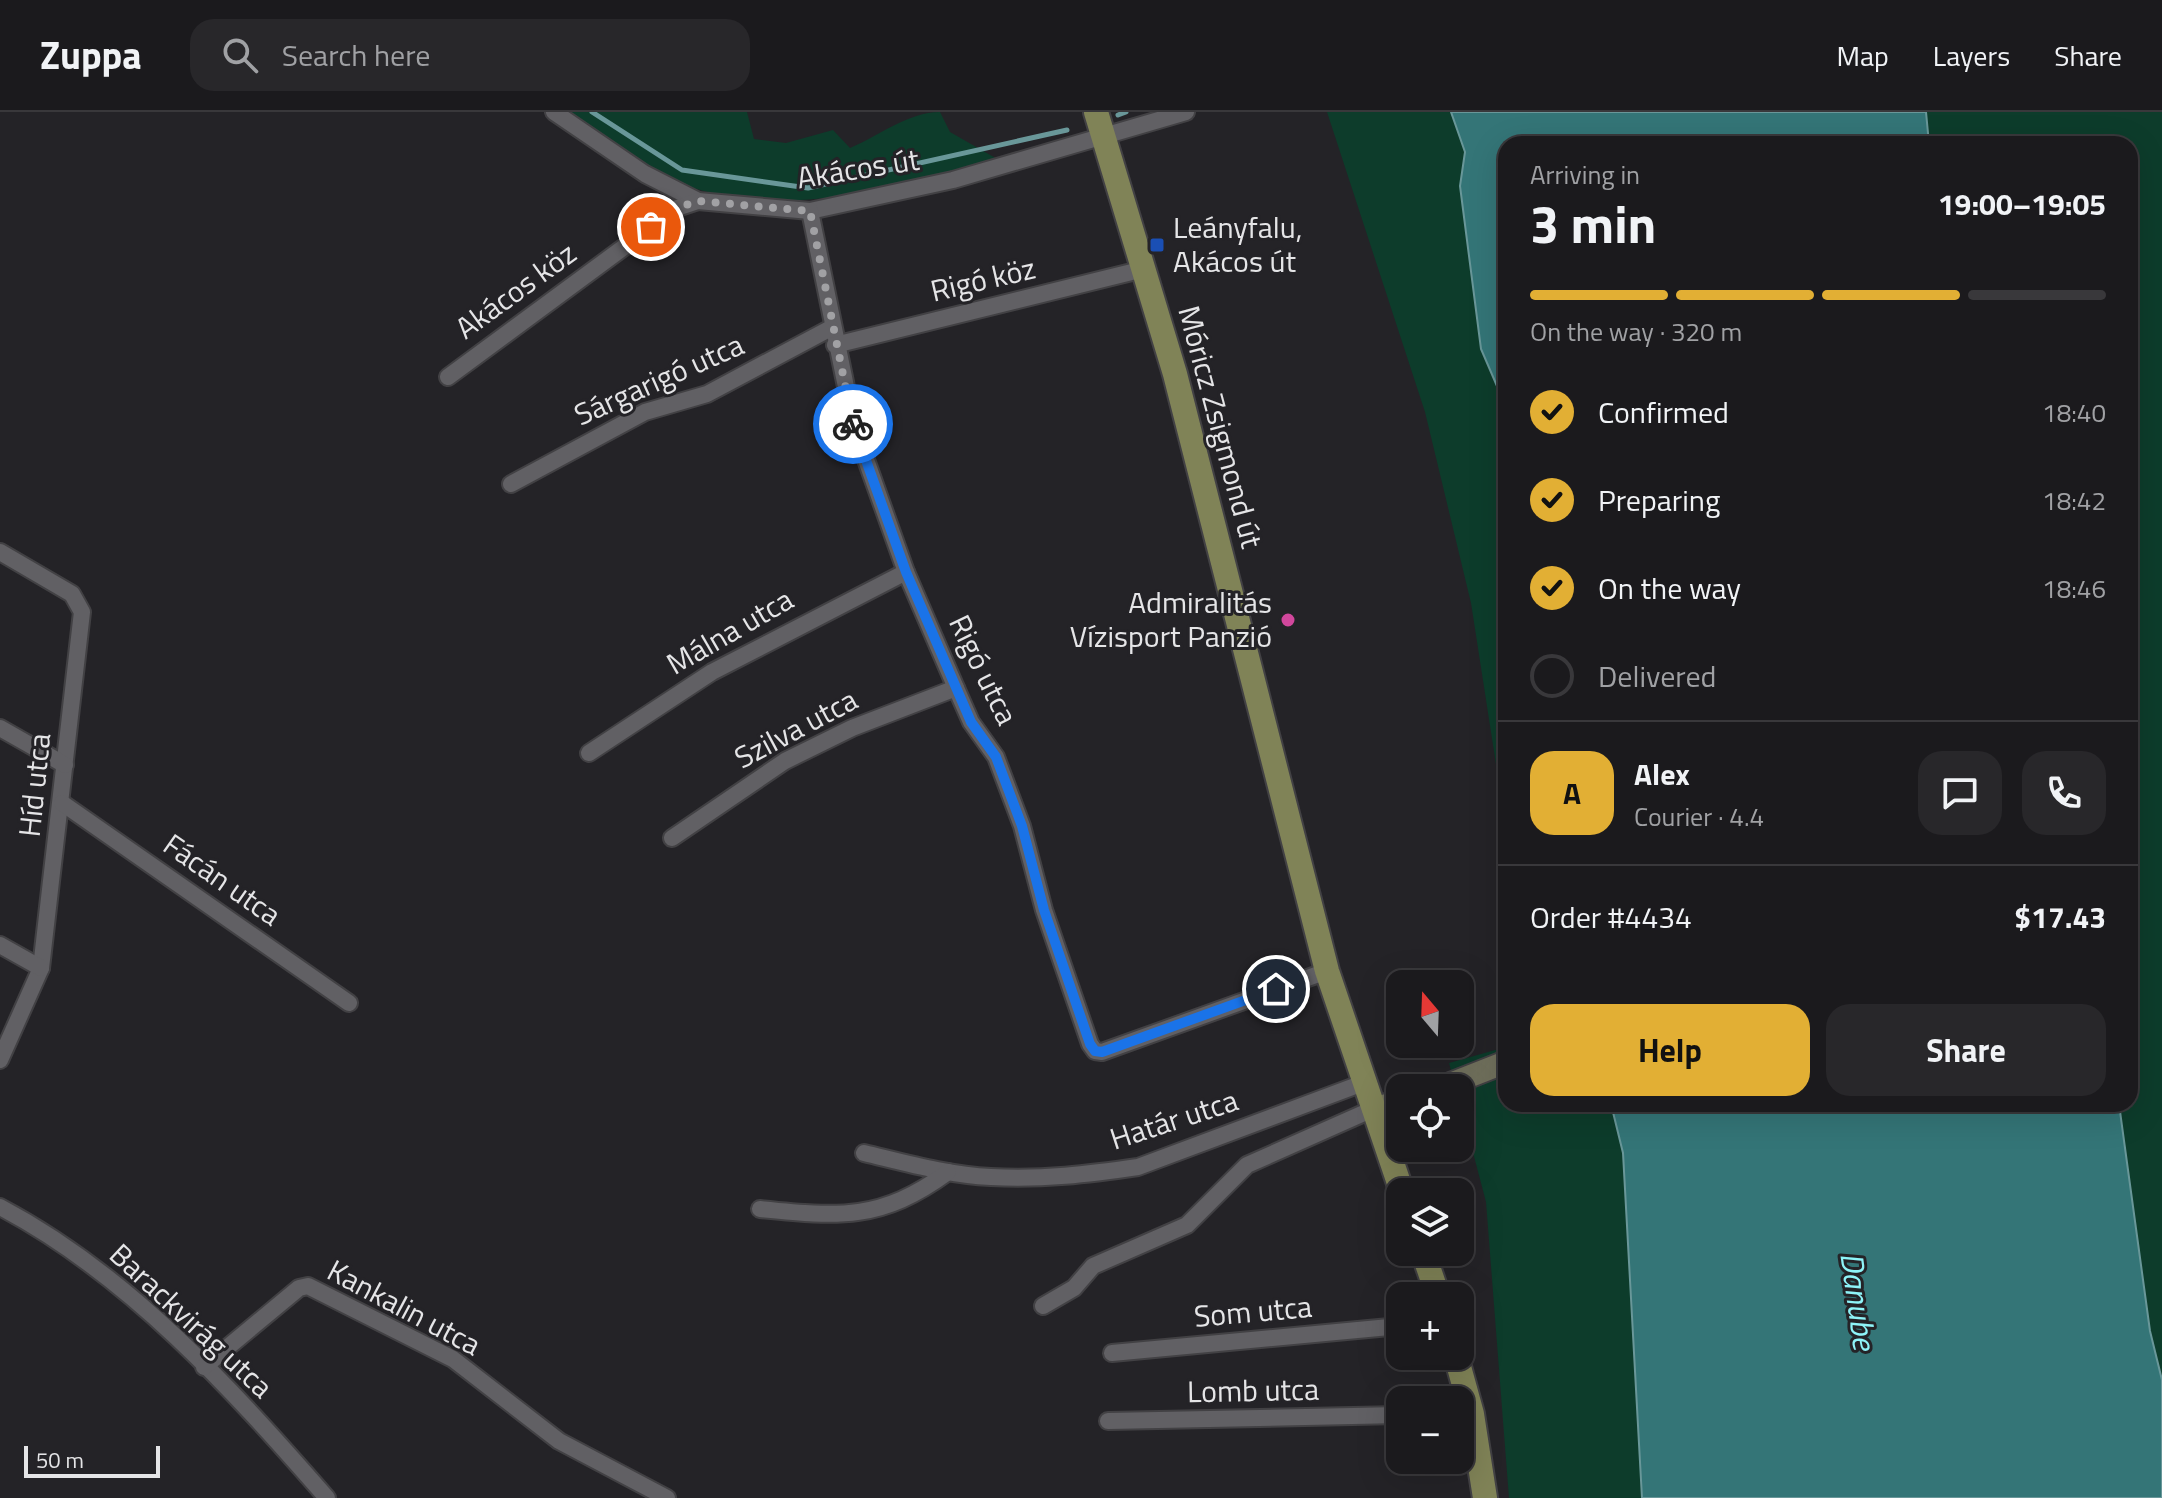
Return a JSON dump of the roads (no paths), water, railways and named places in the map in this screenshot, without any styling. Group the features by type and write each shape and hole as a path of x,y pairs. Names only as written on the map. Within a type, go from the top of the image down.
{"main road":[{"name":"Móricz Zsigmond út","path":"1096,112 1175,374 1327,971 1397,1178"},
{"path":"1474,1449 1485,1498"}],"street":[{"name":"Akácos út","path":"554,112 645,174 698,201 810,211 953,180 1186,112"},
{"name":"Akácos köz","path":"448,377 677,208 698,201"},
{"name":"Rigó utca","path":"810,211 833,336 854,426 906,572 971,722 996,757 1022,826 1044,910 1095,1051 1102,1052 1327,971"},
{"name":"Rigó köz","path":"833,336 1144,269"},
{"name":"Sárgarigó utca","path":"511,484 645,412 707,394 833,336"},
{"name":"Híd utca","path":"0,552 72,594 82,612 41,968 0,1060"},
{"name":"Málna utca","path":"589,753 712,672 906,572"},
{"name":"Szilva utca","path":"672,838 785,761 852,728 956,688"},
{"path":"0,728 65,765"},
{"name":"Fácán utca","path":"62,803 349,1003"},
{"path":"0,945 41,968"},
{"path":"1474,1075 1498,1065"},
{"name":"Határ utca","path":"864,1153 948,1172 1032,1177 1138,1167 1363,1083"},
{"path":"1043,1306 1074,1288 1093,1266 1187,1225 1247,1165 1386,1105"},
{"path":"760,1209 835,1214 880,1210 919,1193 948,1172"},
{"name":"Barackvirág utca","path":"0,1207 39,1228 103,1273 204,1367 327,1498"},
{"name":"Kankalin utca","path":"204,1367 299,1288 308,1286 453,1359 559,1441 667,1498"},
{"name":"Som utca","path":"1112,1353 1386,1327"},
{"name":"Lomb utca","path":"1108,1421 1386,1415"}],"water":[{"path":"1451,112 1926,112 1928,136 1498,136 1498,388 1481,349 1460,186 1465,152"},
{"name":"Danube","path":"1613,1112 2120,1112 2150,1331 2162,1380 2162,1498 1642,1498 1623,1153"}],"waterway":[{"path":"592,112 682,170 808,188 1067,130"},
{"path":"1118,115 1126,112"}],"place":[{"name":"Leányfalu, Akácos út","path":"1157,245"},
{"name":"Admiralitás Vízisport Panzió","path":"1288,620"}]}
